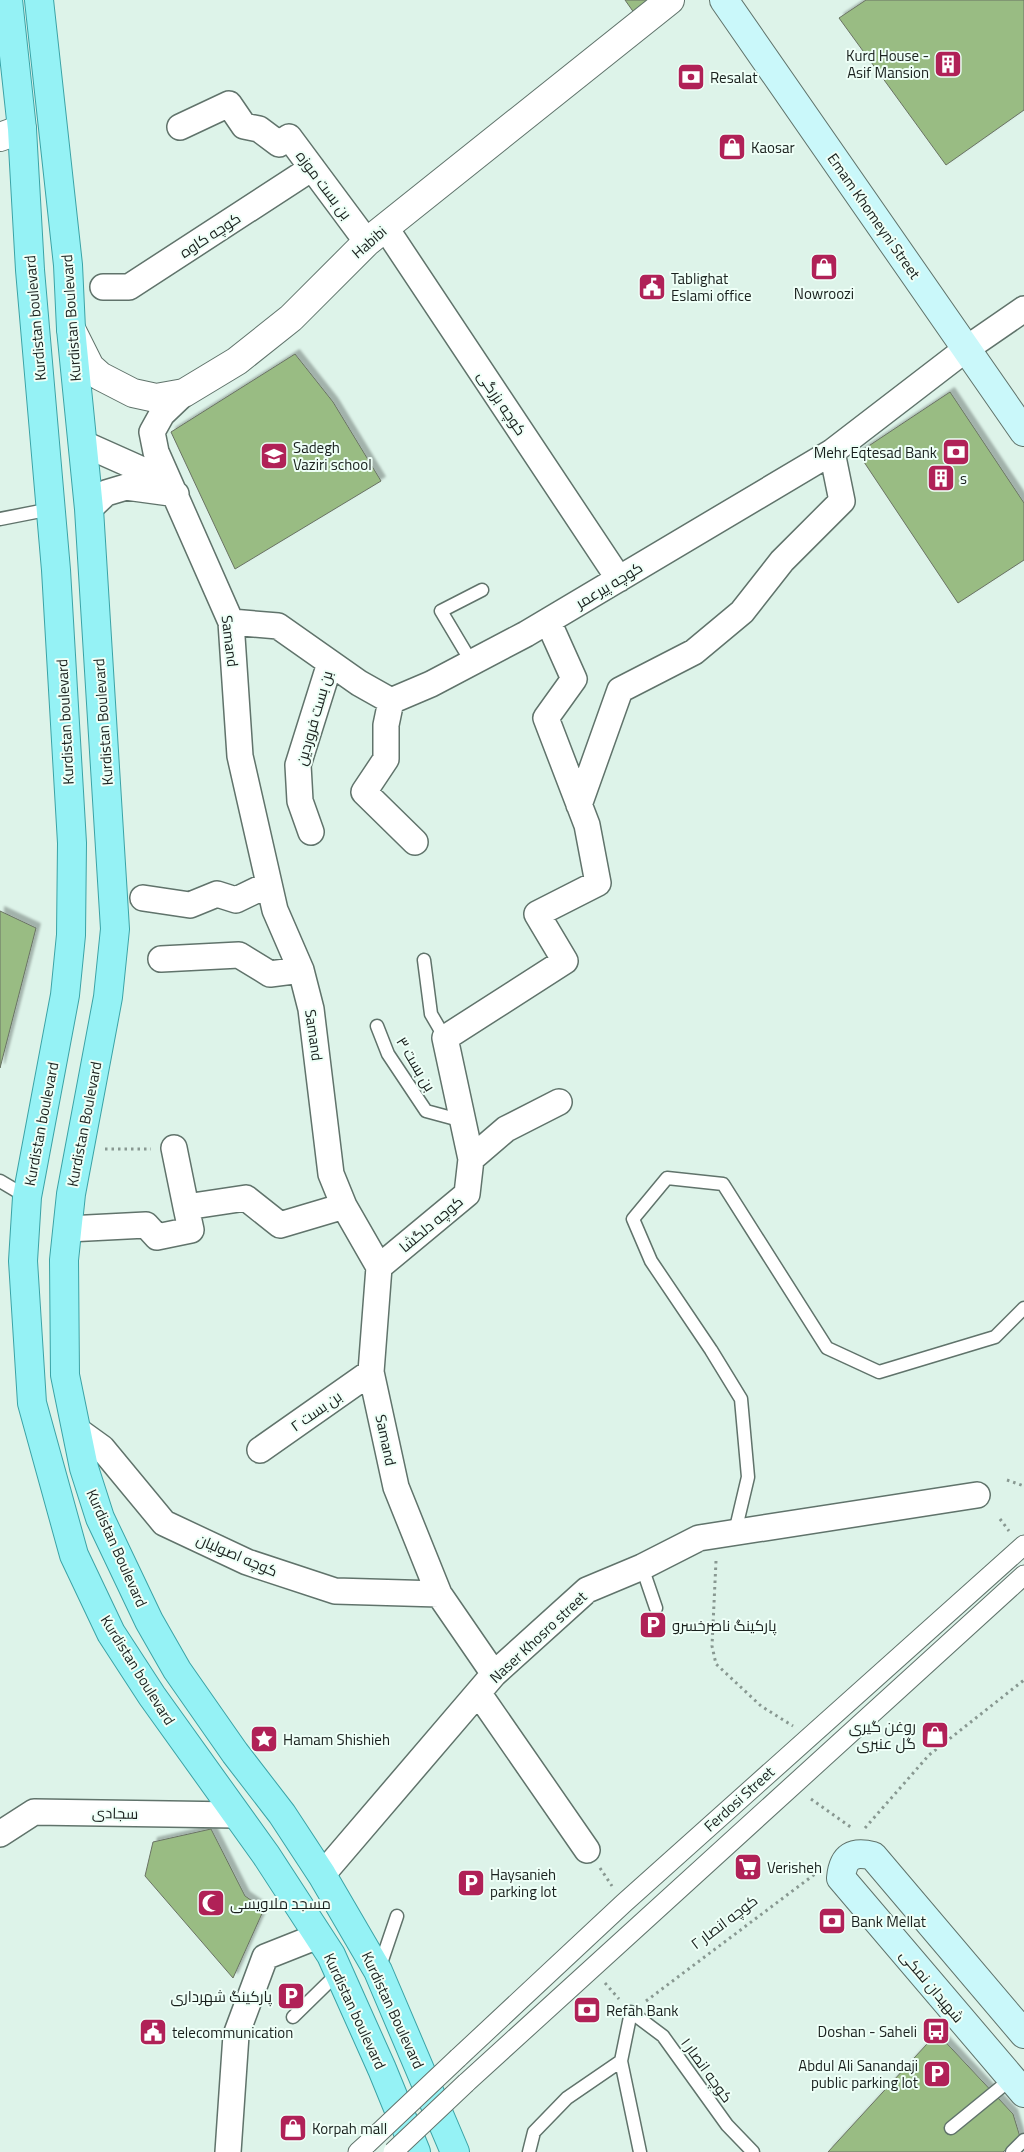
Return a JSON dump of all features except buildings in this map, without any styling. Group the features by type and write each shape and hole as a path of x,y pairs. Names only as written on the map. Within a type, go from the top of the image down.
{"main road":[{"name":"Kurdistan boulevard","path":"8,0 8,71 11,133 30,270 51,509 72,843 71,935 65,995 28,1197 23,1261 32,1403 74,1555 111,1633 152,1696 266,1855 318,1936 339,1972 416,2152"},
{"name":"Kurdistan Boulevard","path":"40,0 68,265 71,329 89,509 115,929 108,998 71,1194 64,1260 65,1375 84,1468 100,1518 149,1621 177,1670 235,1753 282,1814 322,1875 378,1971 455,2152"},
{"name":"Emam Khomeyni Street","path":"724,0 1024,432"},
{"path":"841,1878 842,1865 847,1859 863,1854 869,1848 1024,2034"},
{"name":"شهیدان نمکی","path":"841,1878 1018,2086"}],"street":[{"name":"Habibi","path":"71,329 90,367 100,376 133,393 156,398 184,393 237,361 291,318 376,235 670,0"},
{"name":"بن بست موزه","path":"180,128 229,104 244,126 259,129 279,144 288,137 312,168 376,235"},
{"name":"کوچه کاوه","path":"103,287 129,287 312,168"},
{"name":"کوچه بزرگی","path":"376,235 619,579"},
{"name":"کوچه پیرعمر","path":"391,701 432,684 548,621 832,452 966,349 1024,309"},
{"name":"Samand","path":"184,393 162,414 152,432 156,452 231,622 240,756 275,910 301,970 311,1009 331,1174 344,1206 379,1267 371,1372 396,1487 439,1594 494,1674"},
{"path":"82,443 138,468 152,480 176,494"},
{"path":"580,805 620,690 694,652 742,612 782,561 842,500 832,452"},
{"path":"89,509 106,493 126,487 176,494"},
{"path":"445,1038 565,961 537,914 598,883 587,825 546,718 574,679 548,621"},
{"path":"231,622 278,626 358,683 391,701 386,725 386,758 364,792 415,842"},
{"name":"بن بست فروردین","path":"311,832 300,801 298,765 330,663"},
{"path":"143,898 190,905 218,894 236,900 269,884"},
{"path":"161,959 239,955 270,974 301,970"},
{"name":"کوچه دلگشا","path":"379,1267 467,1194 471,1159 445,1038"},
{"path":"471,1159 506,1129 559,1102"},
{"path":"174,1148 188,1219"},
{"path":"68,1229 146,1225 157,1237 188,1219 246,1198 280,1225 344,1206"},
{"name":"بن بست ۲","path":"260,1450 371,1372"},
{"name":"کوچه اصولیان","path":"77,1430 102,1448 164,1523 247,1562 335,1591 439,1594"},
{"name":"Naser Khosro street","path":"322,1875 479,1694 494,1674 587,1590 642,1567 699,1538 976,1495"},
{"name":"Ferdosi Street","path":"363,2147 624,1902 1024,1545"},
{"name":"Ferdosi Street","path":"393,2152 466,2083 794,1787 1024,1575"},
{"path":"479,1694 587,1850"},
{"name":"سجادی","path":"0,1834 34,1812 236,1815"},
{"path":"228,2152 236,2035 265,1957 318,1936"}],"lane":[{"path":"0,519 51,509"},
{"path":"472,663 441,611 482,590"},
{"path":"424,960 431,1014 445,1038"},
{"name":"بن بست ۳","path":"377,1026 388,1054 426,1111 463,1121"},
{"path":"735,1532 748,1477 741,1400 711,1350 652,1260 633,1218 667,1178 723,1184 827,1348 879,1372 995,1337 1024,1308"},
{"path":"0,1181 28,1197"},
{"path":"642,1567 656,1608"},
{"path":"378,1971 397,1916"},
{"path":"293,2017 339,1972"},
{"path":"631,2012 621,2061 640,2152"},
{"name":"کوچه انصار ۱","path":"631,2012 663,2036 727,2124 752,2152"},
{"path":"529,2152 534,2132 567,2098 621,2061"},
{"path":"951,2128 1018,2086"},
{"path":"1012,2152 1024,2140"}],"path":[{"path":"99,1149 174,1148"},
{"path":"1007,1480 1024,1486"},
{"path":"716,1562 712,1646 716,1664 761,1706 809,1736"},
{"path":"869,1848 865,1827 929,1755 1024,1680"},
{"path":"794,1787 850,1826 869,1848"},
{"path":"587,1850 624,1902"},
{"name":"کوچه انصار ۲","path":"631,2012 818,1872 841,1878"},
{"path":"592,1969 631,2012"}],"place":[{"name":"Kurd House - Asif Mansion","path":"948,64"},
{"name":"Resalat","path":"691,77"},
{"name":"Kaosar","path":"732,147"},
{"name":"Nowroozi","path":"824,267"},
{"name":"Tablighat Eslami office","path":"652,287"},
{"name":"Mehr Eqtesad Bank","path":"956,452"},
{"name":"Sadegh Vaziri school","path":"274,456"},
{"name":"s","path":"941,478"},
{"name":"پارکینگ ناصرخسرو","path":"653,1625"},
{"name":"روغن گیری گل عنبری","path":"935,1735"},
{"name":"Hamam Shishieh","path":"264,1739"},
{"name":"Verisheh","path":"748,1867"},
{"name":"Haysanieh parking lot","path":"471,1883"},
{"name":"مسجد ملاویسی","path":"211,1903"},
{"name":"Bank Mellat","path":"832,1921"},
{"name":"پارکینگ شهرداری","path":"291,1996"},
{"name":"Refah Bank","path":"587,2010"},
{"name":"Doshan - Saheli","path":"936,2031"},
{"name":"telecommunication","path":"153,2032"},
{"name":"Abdul Ali Sanandaji public parking lot","path":"937,2074"},
{"name":"Korpah mall","path":"293,2128"}]}
